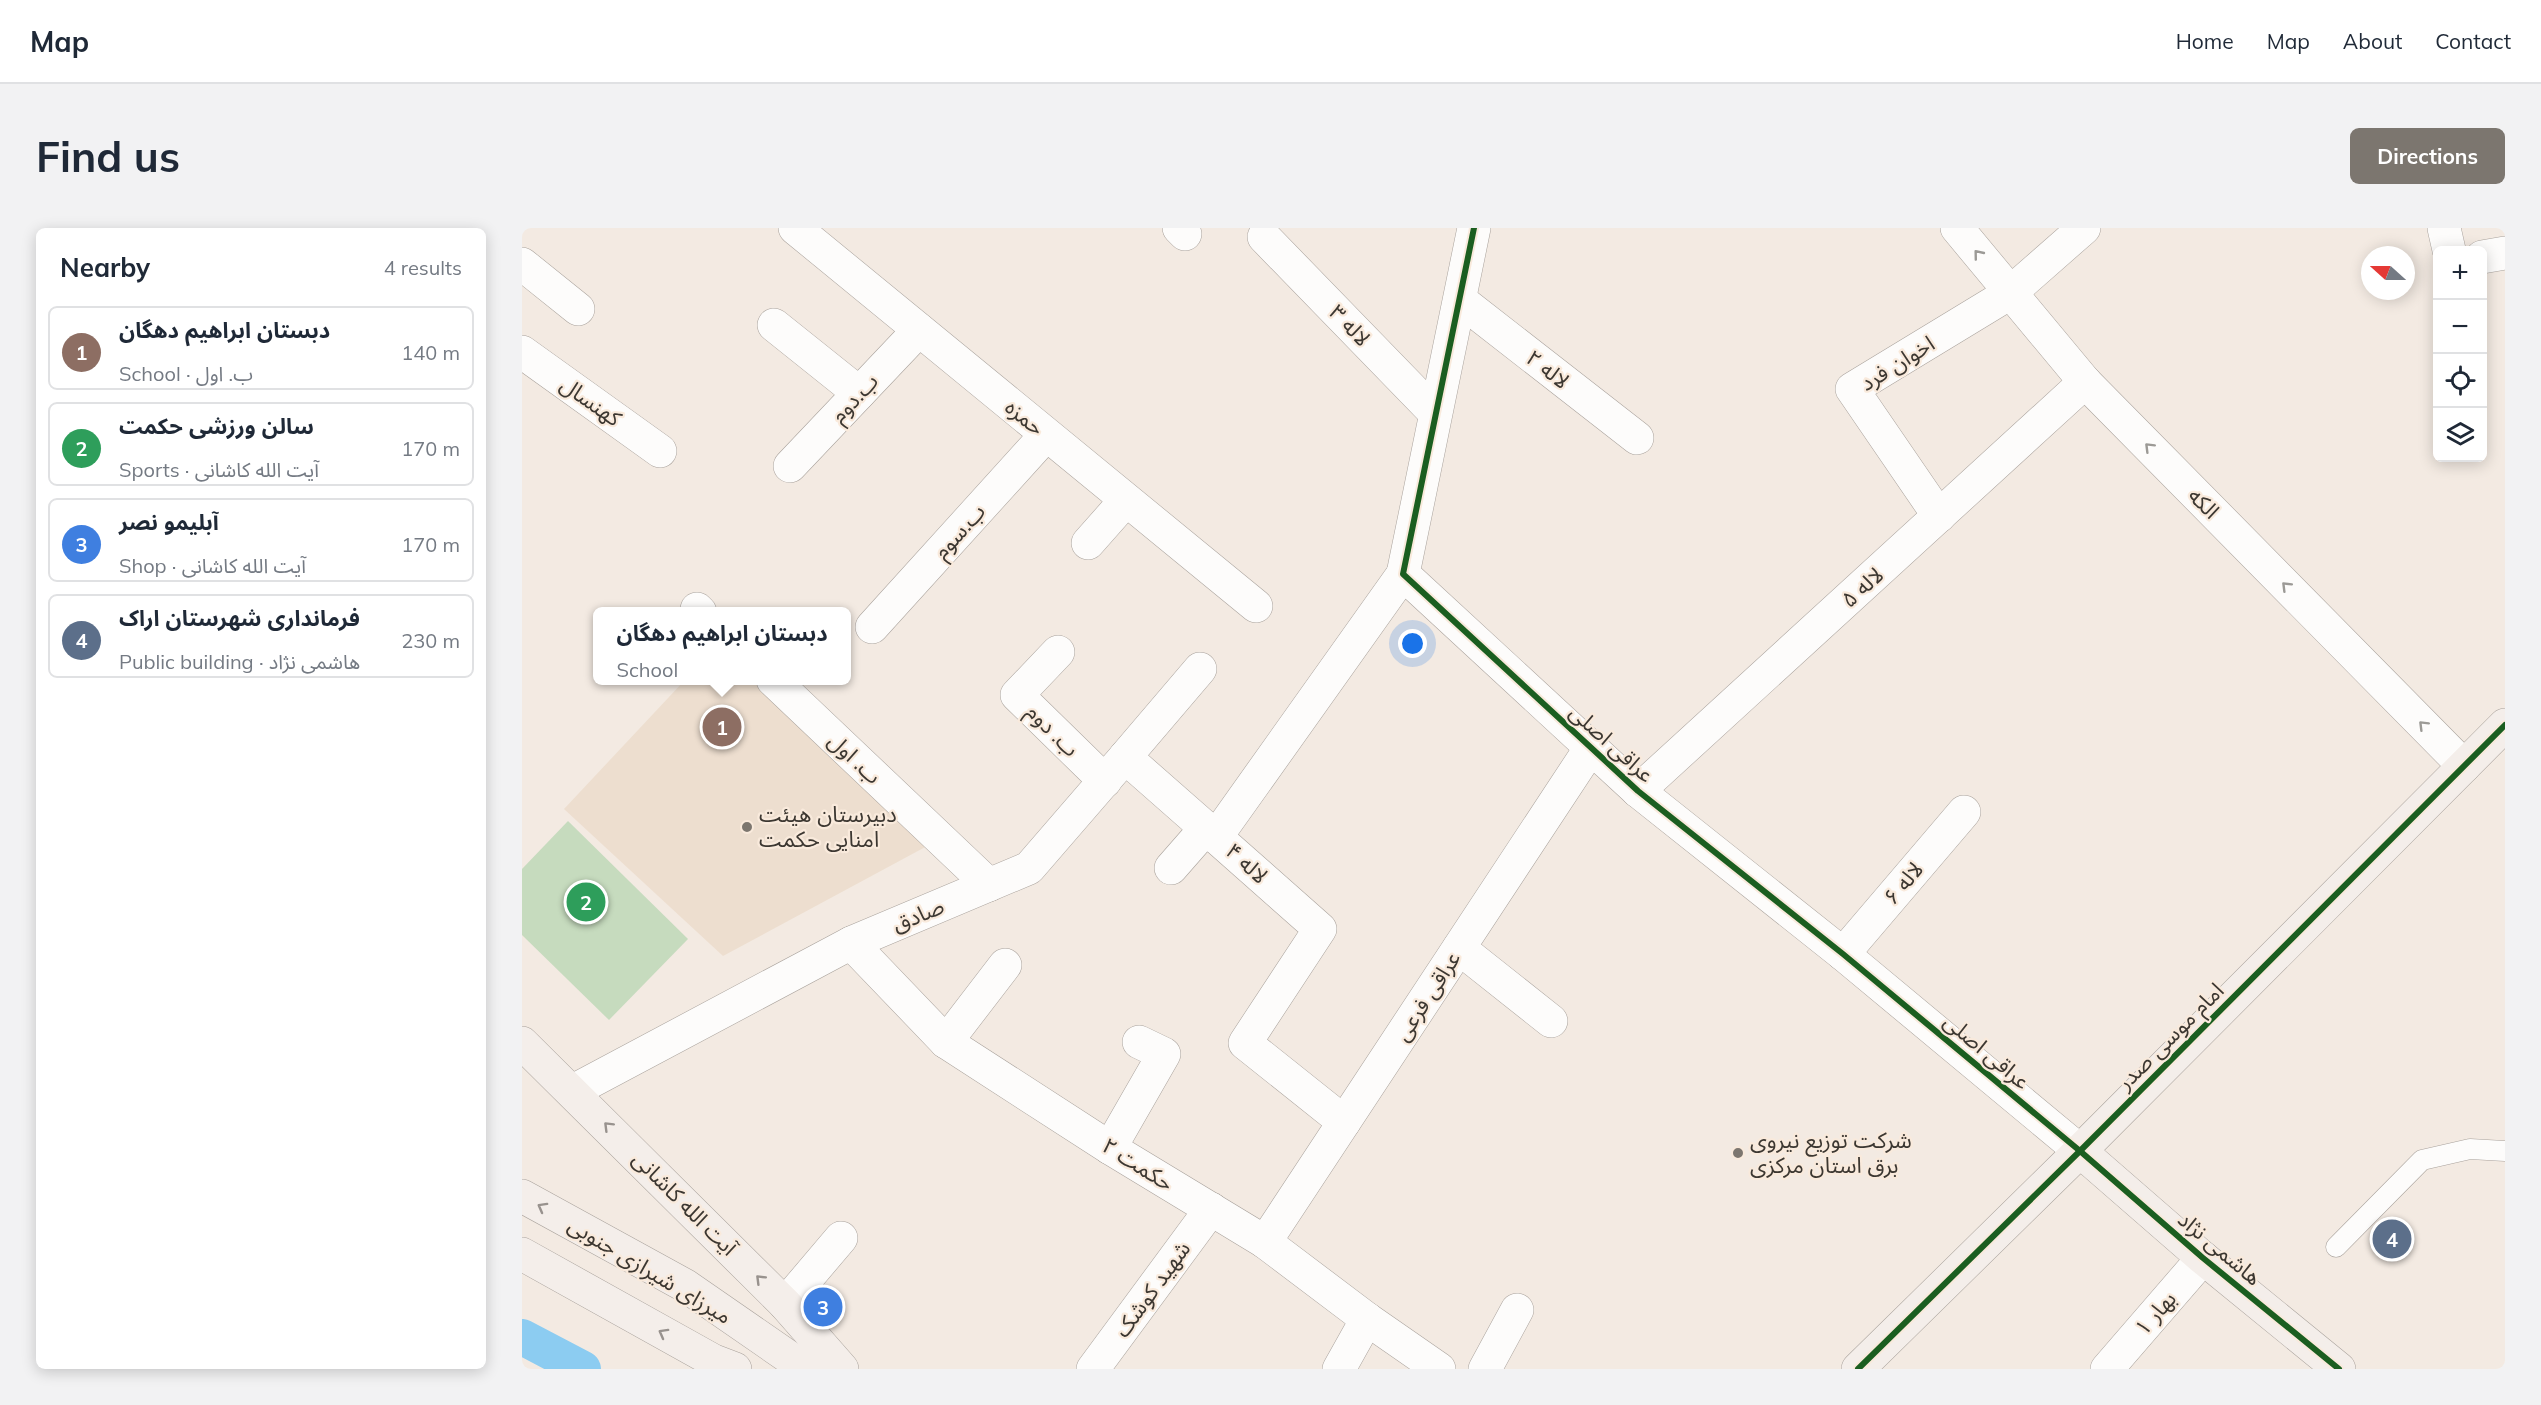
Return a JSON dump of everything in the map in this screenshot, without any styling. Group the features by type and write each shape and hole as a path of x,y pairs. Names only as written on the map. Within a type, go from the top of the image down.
{"street":[{"name":"حمزه","path":"795,228 1256,606"},
{"path":"1403,574 1474,228"},
{"name":"الکه","path":"1957,228 2085,382 2464,766"},
{"path":"2010,293 2084,228"},
{"path":"2444,228 2448,246"},
{"name":"لاله ۳","path":"1264,237 1436,412"},
{"path":"2487,256 2505,253"},
{"path":"522,264 578,309"},
{"name":"اخوان فرد","path":"1939,516 1852,389 2010,293"},
{"name":"لاله ۲","path":"1460,300 1636,438"},
{"path":"774,325 859,393"},
{"name":"ب.دوم","path":"790,466 919,330"},
{"name":"کهنسال","path":"522,352 660,451"},
{"name":"لاله ۵","path":"1638,791 2085,382"},
{"name":"ب.سوم","path":"872,627 1046,435"},
{"path":"1088,543 1126,500"},
{"name":"عراقی اصلی","path":"1403,574 1638,791 1843,954 2080,1151"},
{"name":"لاله ۴","path":"1344,1122 1245,1043 1320,929 1211,832 1403,574"},
{"name":"ب. دوم","path":"1058,652 1017,695 1115,769"},
{"name":"صادق","path":"573,1091 851,943 1029,868 1200,669"},
{"name":"ب. اول","path":"777,685 989,885"},
{"name":"امام موسی صدر","path":"1858,1369 2080,1151 2505,725"},
{"name":"عراقی فرعی","path":"1266,1242 1590,749"},
{"path":"1115,769 1211,832 1171,868"},
{"name":"لاله ۶","path":"1843,954 1964,812"},
{"name":"حکمت ۲","path":"851,943 946,1042 1110,1148 1266,1242 1367,1319 1439,1369"},
{"path":"1459,948 1551,1021"},
{"path":"946,1042 1005,965"},
{"path":"1110,1148 1164,1054 1139,1042"},
{"name":"آیت الله کاشانی","path":"522,1043 573,1091 785,1304 842,1369"},
{"name":"هاشمی نژاد","path":"2080,1151 2203,1258 2339,1369"},
{"name":"میرزای شیرازی جنوبی","path":"522,1196 686,1286 806,1369"},
{"name":"شهید کوشک","path":"1093,1369 1211,1209"},
{"path":"785,1304 841,1238"},
{"name":"میرزای شیرازی جنوبی","path":"522,1254 714,1361 735,1369"},
{"name":"بهار ۱","path":"2107,1369 2203,1258"},
{"path":"1485,1369 1517,1310"},
{"path":"1339,1369 1367,1319"}],"lane":[{"path":"2336,1247 2422,1160 2470,1149 2505,1151"}],"shaded area":[{"name":"دبیرستان هیئت امنایی حکمت","path":"680,685 757,685 929,845 723,956 564,809"}],"green space":[{"path":"568,821 688,939 609,1020 522,935 522,869"}],"waterway":[{"path":"522,1337 583,1369"}],"cycle path":[{"path":"1474,228 1403,574 1638,791 1843,954 2080,1151 2203,1258 2339,1369"},
{"path":"1858,1369 2080,1151 2505,725"}],"place":[{"name":"دبستان ابراهیم دهگان","path":"722,727"},
{"name":"دبیرستان هیئت امنایی حکمت","path":"747,827"},
{"name":"سالن ورزشی حکمت","path":"586,902"},
{"name":"شرکت توزیع نیروی برق استان مرکزی","path":"1738,1153"},
{"name":"فرمانداری شهرستان اراک","path":"2392,1239"},
{"name":"آبلیمو نصر","path":"823,1307"}]}
